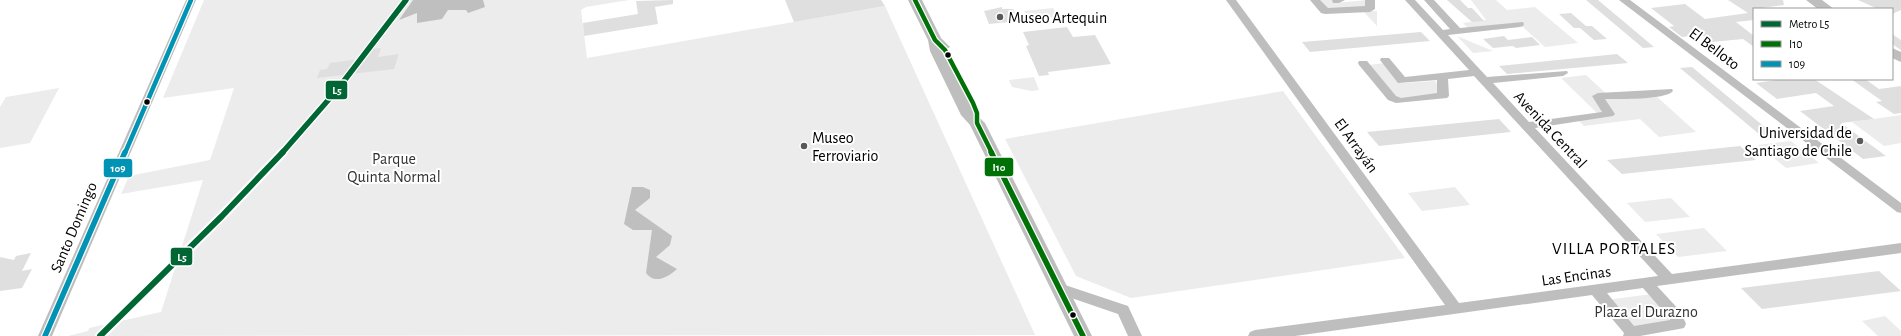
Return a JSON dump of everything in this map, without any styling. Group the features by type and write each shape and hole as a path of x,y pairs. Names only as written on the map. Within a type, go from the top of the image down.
{"main road":[{"path":"916,0 936,40 937,51 960,98 969,115 977,123 1083,336"}],"street":[{"name":"Santo Domingo","path":"45,336 191,0"},
{"name":"El Arrayán","path":"1232,0 1456,309"},
{"path":"1315,0 1325,11 1370,8 1370,0"},
{"name":"Avenida Central","path":"1410,0 1669,280"},
{"path":"1429,0 1458,31"},
{"name":"El Belloto","path":"1624,0 1901,209"},
{"path":"1440,32 1519,24"},
{"path":"1384,60 1402,81 1442,77 1563,74"},
{"path":"1363,62 1392,98 1400,101 1443,96 1442,77"},
{"path":"1527,126 1609,114 1598,96 1648,94 1668,91"},
{"name":"Las Encinas","path":"1255,336 1901,248"},
{"path":"1596,290 1630,334 1679,324 1676,316 1646,283"},
{"path":"1059,288 1122,310 1135,336"}],"green space":[{"name":"Parque Quinta Normal","path":"204,0 629,0 586,7 581,10 587,58 885,6 1035,335 68,336 88,331 89,328 161,312 203,180 121,194 129,176 210,160 234,88 163,98"},
{"path":"1317,0 1333,0 1335,3 1367,0 1372,11 1377,11 1377,26 1362,10 1328,13"},
{"path":"1471,0 1496,0 1507,10 1535,7 1578,43 1545,47 1523,27 1472,32 1463,23 1486,20"},
{"path":"1053,8 1058,17 1029,20 1024,11"},
{"path":"1457,36 1493,51 1473,53"},
{"path":"1386,63 1403,83 1436,81 1439,94 1402,99 1394,96 1368,65"},
{"path":"1586,75 1611,98 1655,95 1696,132 1659,137 1640,119 1584,126 1575,117 1597,113 1561,78"},
{"path":"1034,77 1039,90 1031,91 1012,87 1009,80"},
{"path":"59,88 30,143 0,148 0,107 6,97"},
{"path":"1283,91 1405,258 1131,298 1076,276 1005,139"},
{"path":"1901,115 1901,143 1884,146 1852,122"},
{"path":"1791,141 1819,163 1786,168 1758,145"},
{"path":"1455,187 1470,205 1422,211 1408,193"},
{"path":"1671,198 1690,217 1645,222 1627,203"},
{"path":"1704,228 1727,251 1678,257 1656,234"},
{"name":"Plaza el Durazno","path":"1652,294 1676,323 1632,329 1606,300"},
{"path":"1885,316 1901,331 1901,336 1878,336 1862,321"}],"shaded area":[{"path":"413,0 483,0 485,7 468,13 466,10 448,10 442,19 417,23 417,13 399,20"},
{"path":"632,187 643,187 650,190 650,198 635,210 672,236 670,245 656,257 677,269 666,277 653,279 646,273 652,230 633,230 624,224"}],"building":[{"path":"673,0 673,4 655,7 658,24 584,36 583,23 638,14 636,1"},
{"path":"785,0 881,0 885,6 794,22"},
{"path":"1447,0 1460,0 1468,8 1472,8 1484,21 1472,22"},
{"path":"1586,0 1598,0 1654,47 1643,48"},
{"path":"1728,0 1783,0 1784,5 1753,8 1753,20 1736,22 1753,35 1753,46 1743,39 1712,42 1702,35 1682,37 1669,27 1674,26 1651,8 1685,4 1705,19 1748,13"},
{"path":"1858,0 1901,0 1901,10 1893,14 1893,8 1876,8"},
{"name":"Museo Artequin","path":"1002,7 1002,9 1013,9 1019,21 989,24 984,11"},
{"path":"1571,13 1586,26 1592,26 1607,39 1594,40 1580,28 1574,28 1559,14"},
{"path":"1067,27 1073,37 1095,35 1111,64 1048,72 1049,75 1039,76 1026,46 1029,45 1023,32"},
{"path":"1421,32 1430,41 1310,52 1302,42"},
{"path":"1893,35 1901,40 1901,50 1893,45"},
{"path":"1504,36 1508,40 1532,37 1540,45 1516,48 1513,46 1493,48 1483,39"},
{"path":"381,48 378,57 399,54 394,69 317,78 320,70 327,69 330,63 360,59 363,50"},
{"path":"1617,54 1628,63 1507,74 1499,66"},
{"path":"1692,67 1778,138 1765,139 1680,68"},
{"path":"1777,80 1816,80 1874,119 1841,123 1886,156 1863,159 1800,111 1834,106 1816,93 1777,99 1756,83"},
{"path":"1852,80 1866,80 1879,89 1901,86 1901,113 1894,114 1876,102 1882,101"},
{"path":"1499,119 1511,132 1379,146 1367,132"},
{"path":"1740,146 1756,160 1622,174 1607,160"},
{"path":"31,253 22,271 32,269 22,288 0,291 0,257 14,260 16,256"},
{"path":"1879,271 1901,291 1762,309 1741,288"}],"metro line":[{"name":"L5","path":"100,336 182,257 300,133 337,90 406,0"}],"transit line":[{"name":"109","path":"45,336 191,0"},
{"name":"I10","path":"915,0 935,40 945,50 973,103 977,113 977,123 1083,336"}],"place":[{"name":"Museo Artequin","path":"1000,17"},
{"name":"Universidad de Santiago de Chile","path":"1860,141"},
{"name":"Museo Ferroviario","path":"804,146"}],"district":[{"name":"VILLA PORTALES","path":"1614,248"}]}
